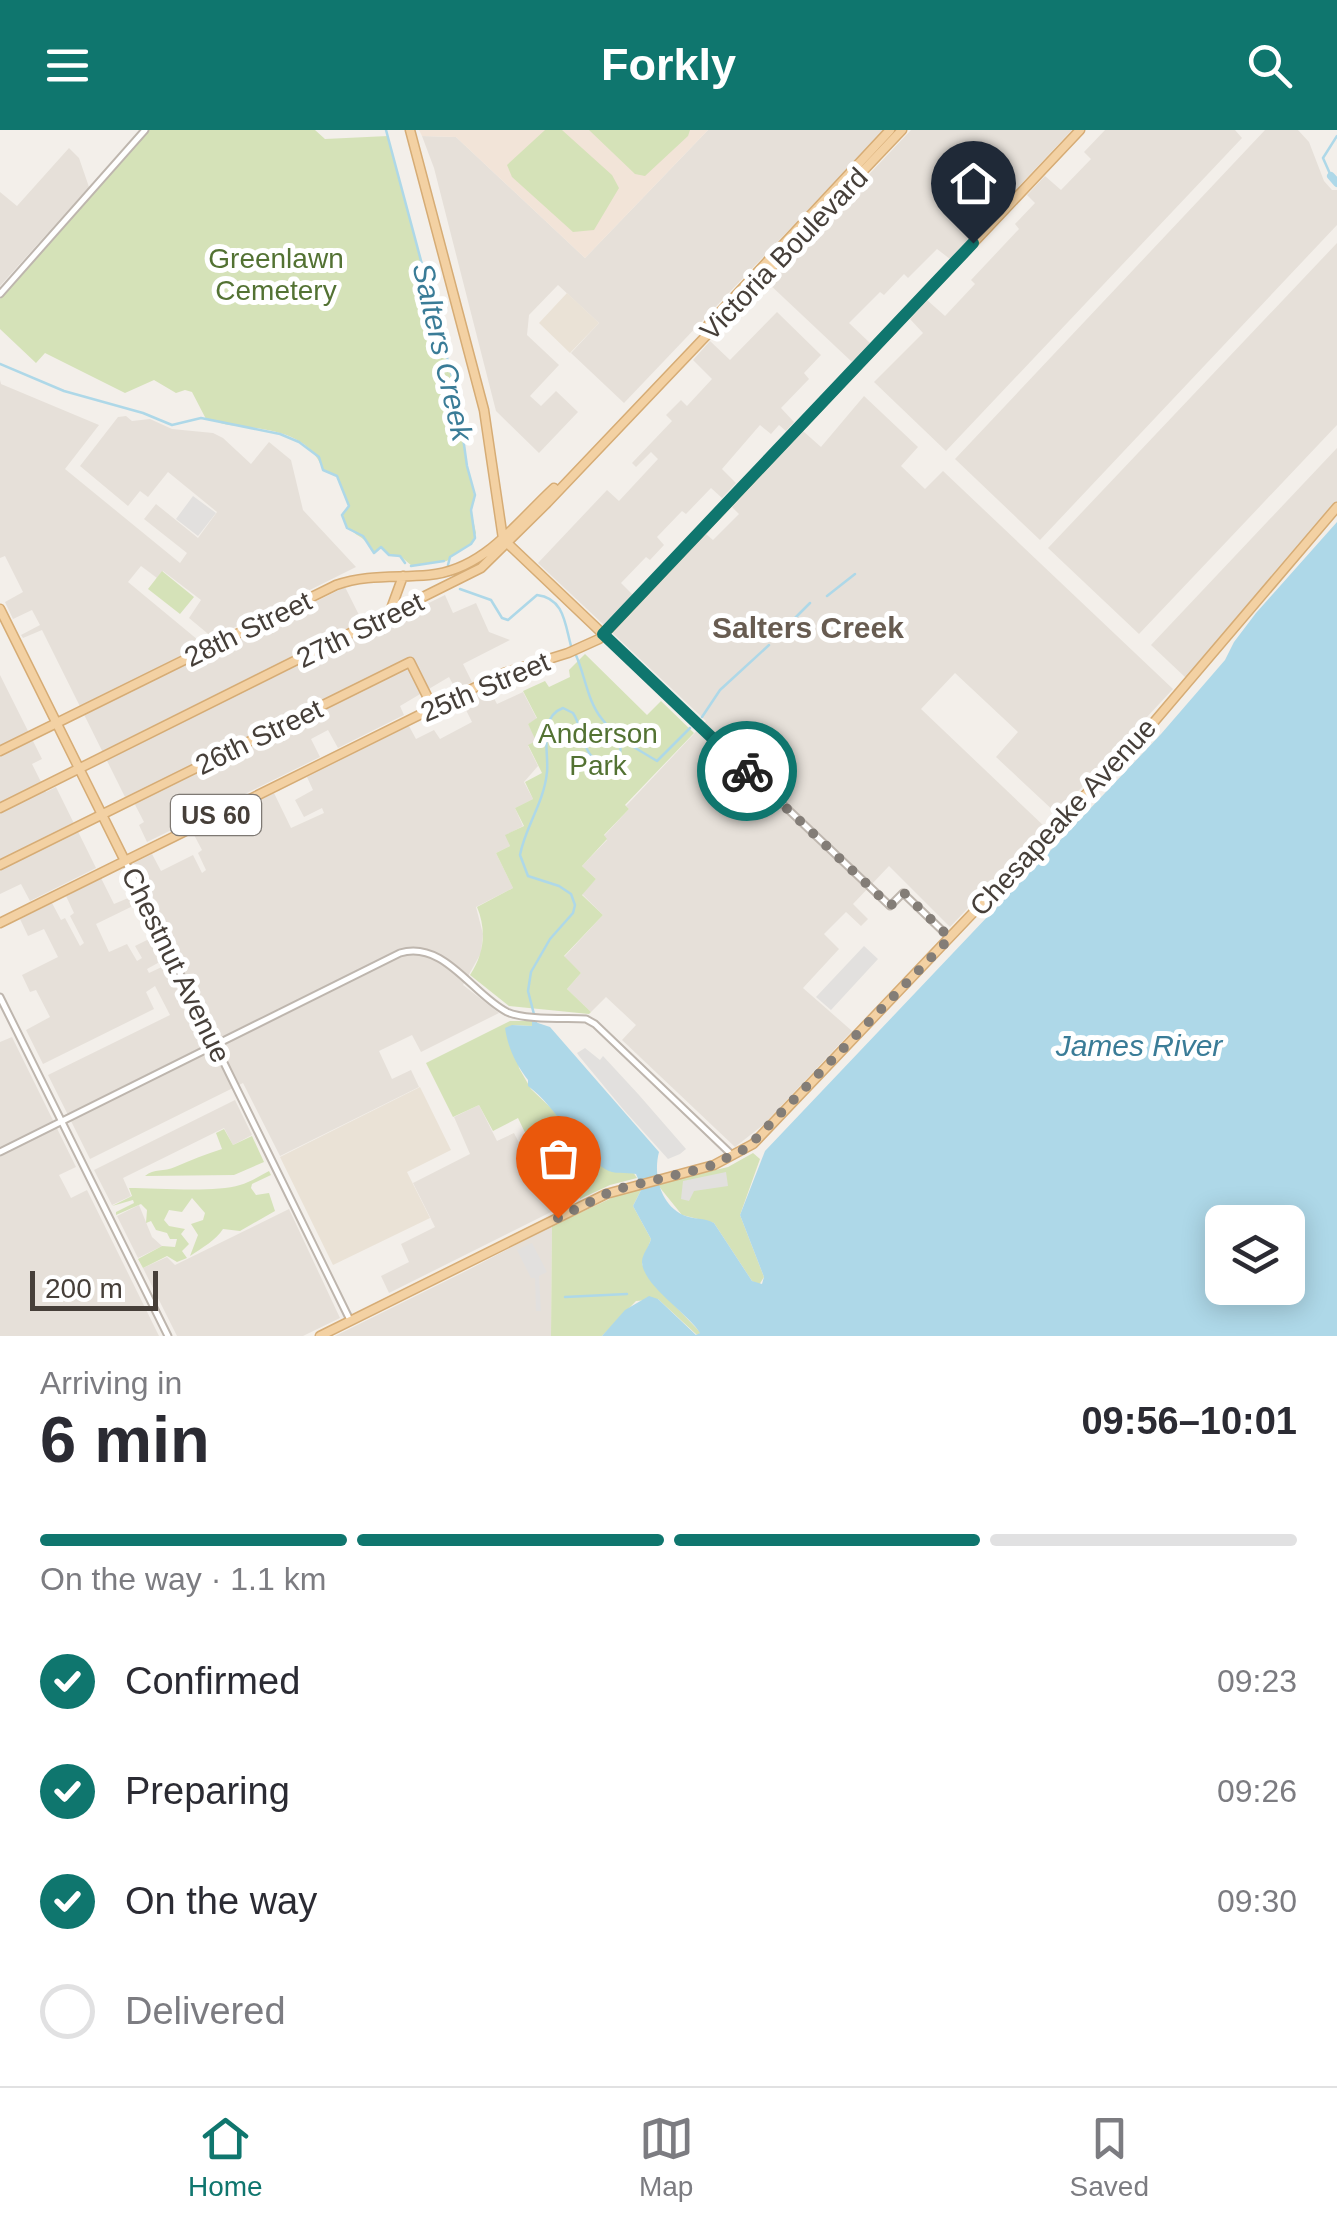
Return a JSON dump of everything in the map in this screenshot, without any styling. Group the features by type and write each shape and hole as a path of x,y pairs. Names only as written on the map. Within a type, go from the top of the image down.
{"main road":[{"path":"410,130 487,422 505,541 603,634"},
{"name":"Victoria Boulevard","path":"664,376 890,130"},
{"name":"Victoria Boulevard","path":"664,376 902,130"},
{"name":"25th Street","path":"0,923 504,673 568,654 603,634 1080,130"},
{"name":"27th Street","path":"505,541 524,516 664,376"},
{"name":"27th Street","path":"0,808 474,572 664,376"},
{"path":"499,505 511,520 524,516"},
{"name":"Chesapeake Avenue","path":"732,1157 762,1135 1148,729 1337,506"},
{"name":"28th Street","path":"0,752 336,585 360,578 427,576 459,569 505,541"},
{"path":"388,617 403,576"},
{"name":"Chestnut Avenue","path":"0,610 124,861"},
{"name":"26th Street","path":"0,865 410,662 433,708"},
{"path":"320,1336 606,1194 732,1157"}],"street":[{"path":"0,294 145,130"},
{"path":"603,634 890,906 904,893 950,938"},
{"name":"Chestnut Avenue","path":"124,861 350,1321"},
{"path":"0,1152 407,951 430,953 509,1014 590,1021 732,1157"},
{"path":"0,997 168,1336"}],"shaded area":[{"path":"419,130 708,130 585,258 456,137 422,136"},
{"path":"708,130 884,130 624,403 571,353 599,323 558,285 529,315 527,335 559,365 530,396 541,406 556,391 578,412 539,453 496,411 434,168 422,136 456,137 585,258"},
{"path":"911,130 1072,130 950,259 937,249 908,278 904,274 884,295 880,292 849,323 870,343 852,362 767,282"},
{"path":"1105,130 1235,130 1242,138 946,451 874,382 923,333 910,319 927,300 945,316 975,284 971,280 1019,229 1015,224 1035,203 1027,195 1045,176 1061,190 1091,159 1084,152"},
{"path":"1265,130 1298,130 1309,142 1324,181 1337,190 1337,225 1040,540 955,459"},
{"path":"69,148 79,158 89,187 0,286 0,192 17,206"},
{"path":"1337,243 1337,425 1139,634 1048,548"},
{"path":"567,293 599,323 570,353 539,323"},
{"path":"777,312 821,355 804,373 809,379 781,408 794,422 786,431 779,425 771,434 760,425 722,469 736,483 722,498 711,488 657,537 664,545 621,583 640,602 706,534 713,540 739,514 732,507 803,431 821,447 864,396 918,447 901,466 925,489 943,471 1173,689 1057,814 996,757 1018,732 955,673 921,709 1045,827 950,927 889,866 853,904 868,919 861,926 846,912 824,934 839,949 803,988 852,1031 763,1125 735,1147 622,1040 636,1025 606,997 591,1012 567,989 581,973 564,957 603,915 582,894 596,879 582,866 607,840 604,836 629,809 626,806 706,721 538,563 607,490 619,501 658,459 651,452 636,467 632,463 672,421 666,415 681,400 687,406 712,379 693,360 710,341 730,360"},
{"path":"0,380 1,384 99,425 65,469 180,563 187,553 144,519 156,504 198,538 217,512 168,472 148,497 140,491 128,506 80,466 118,417 126,416 132,421 150,419 172,429 213,433 251,464 269,442 291,460 303,510 356,567 213,638 189,618 201,600 163,571 157,578 141,566 128,582 198,640 206,656 345,587 368,633 445,595 453,613 476,603 489,632 510,640 463,664 472,682 456,690 449,677 400,706 404,715 338,748 328,730 311,739 320,757 147,842 139,825 144,822 130,795 125,797 42,630 23,638 21,635 40,625 32,610 13,619 5,602 23,592 5,556 0,558"},
{"path":"1337,448 1337,502 1186,678 1151,645"},
{"path":"193,496 216,513 198,536 176,519"},
{"path":"0,675 42,759 32,764 46,792 56,787 96,868 30,901 21,884 0,894"},
{"path":"488,687 497,704 523,692 537,719 528,724 537,741 528,746 538,766 524,782 533,799 515,808 523,826 506,835 510,846 496,853 513,888 476,907 483,934 481,953 463,985 499,1013 421,1052 412,1035 379,1051 392,1079 411,1070 419,1087 280,1156 243,1083 90,1159 48,1075 170,1015 155,986 146,992 154,1009 43,1064 26,1030 50,1017 36,990 30,992 22,975 58,957 44,929 28,936 20,919 52,903 80,946 84,943 70,916 74,913 66,896 101,878 114,904 133,896 137,904 96,924 109,952 127,944 137,961 142,958 135,946 153,937 165,959 147,969 149,973 181,958 134,863 152,854 161,871 193,855 202,873 206,870 198,853 202,850 193,833 228,816 237,834 249,827 241,810 274,793 291,828 324,813 322,808 304,817 295,800 313,790 307,777 409,726 416,739 434,730 440,739 472,722 461,700"},
{"path":"864,946 878,959 831,1010 816,997"},
{"path":"12,1037 76,1167 59,1175 71,1198 87,1190 159,1336 0,1336 0,1042"},
{"path":"585,1048 600,1060 603,1056 686,1149 668,1159 579,1056 577,1053"},
{"path":"420,1087 451,1150 407,1172 430,1218 333,1265 280,1157"},
{"path":"235,1100 252,1135 233,1145 224,1128 123,1178 131,1196 112,1205 94,1170"},
{"path":"479,1105 497,1141 514,1133 545,1194 571,1182 579,1198 389,1293 381,1276 409,1262 401,1244 435,1227 413,1183 470,1154 454,1117"},
{"path":"726,1172 728,1186 694,1191 689,1201 681,1199 683,1181"},
{"path":"139,1205 152,1237 162,1246 138,1258 117,1216"},
{"path":"289,1209 340,1318 303,1336 177,1336 143,1268 167,1257 175,1265"},
{"path":"552,1226 551,1336 335,1336 468,1270"},
{"path":"532,1243 547,1272 539,1276 541,1311 536,1311 535,1278 531,1278 517,1250"}],"green space":[{"name":"Greenlawn Cemetery","path":"149,130 315,130 325,139 388,136 462,418 475,499 471,510 476,533 471,544 447,561 412,566 399,555 388,555 381,547 374,553 344,521 343,514 349,506 337,476 323,470 316,457 297,440 206,419 192,392 176,393 154,380 125,393 45,353 36,363 0,329 0,299"},
{"path":"545,130 562,130 612,175 619,188 594,230 573,232 512,177 507,165"},
{"path":"589,130 690,130 645,176 635,174"},
{"path":"162,571 194,597 180,614 148,589"},
{"name":"Anderson Park","path":"585,654 647,715 661,701 694,733 625,805 629,809 582,866 596,879 582,895 603,915 564,956 581,973 567,989 591,1012 509,1006 470,975 482,942 477,907 513,888 496,853 510,846 505,835 524,826 515,808 533,799 525,782 542,773 528,745 536,741 528,724 537,718 523,691 545,681 549,687 570,677 569,670"},
{"path":"510,1021 532,1021 533,1026 512,1025 519,1068 531,1089 574,1138 637,1178 580,1199 571,1181 563,1185 554,1167 544,1172 518,1118 493,1131 479,1105 453,1117 426,1063"},
{"path":"224,1129 233,1145 252,1136 264,1162 234,1175 145,1176 222,1149 216,1133"},
{"path":"753,1153 760,1159 740,1215 764,1277 759,1285 752,1281 714,1223 682,1215 657,1184 728,1167"},
{"path":"269,1171 271,1175 251,1188 256,1195 269,1193 275,1211 240,1231 223,1229 190,1256 198,1235 191,1224 203,1220 205,1213 192,1198 182,1212 169,1210 164,1220 169,1226 185,1229 181,1234 189,1244 182,1251 187,1258 177,1262 167,1256 143,1268 138,1259 162,1246 175,1247 177,1239 156,1230 151,1221 146,1223 147,1210 141,1204 116,1215 133,1200 112,1206 132,1196 129,1188 229,1187"},
{"path":"642,1188 633,1206 651,1239 642,1264 651,1281 701,1333 697,1335 658,1299 636,1301 602,1336 551,1336 552,1226"}],"water":[{"name":"James River","path":"1337,522 1337,1336 602,1336 625,1310 649,1296 658,1299 696,1335 700,1333 644,1271 642,1259 651,1239 633,1206 642,1188 636,1174 608,1171 585,1151 528,1086 510,1049 505,1028 532,1026 532,1021 550,1027 659,1152 658,1179 669,1204 683,1215 714,1223 752,1281 762,1284 764,1277 740,1215 765,1151 1161,734 1225,660 1234,642"}],"waterway":[{"name":"Salters Creek","path":"386,130 457,395 475,495 471,510 475,538 450,557 448,565"},
{"path":"1331,176 1323,158 1337,136"},
{"path":"1331,176 1337,183"},
{"path":"0,364 64,391 172,425 201,418 280,434 299,442 319,457 323,470 337,476 349,506 342,515 347,528 363,536 374,553 381,547 389,555 400,556 405,563"},
{"path":"411,566 444,561"},
{"path":"827,596 855,574"},
{"name":"Salters Creek","path":"460,589 491,600 502,618 508,620 537,595 546,597 562,613 571,646"},
{"path":"780,633 810,603"},
{"path":"702,717 720,690 769,645"},
{"name":"Salters Creek","path":"536,1022 528,991 531,972 575,905 571,894 559,886 528,876 520,855 545,783 550,719 563,708 573,713 589,753 601,763 611,765 620,751 617,738 593,704 575,653"},
{"path":"622,740 657,761 690,728"},
{"path":"565,1297 627,1294"}],"way so far":[{"path":"558,1218 614,1190 708,1167 747,1148 950,938 904,893 890,906 747,771"}],"district":[{"name":"Salters Creek","path":"808,627"}],"route":[{"path":"747,771 603,634 973,243"}]}
